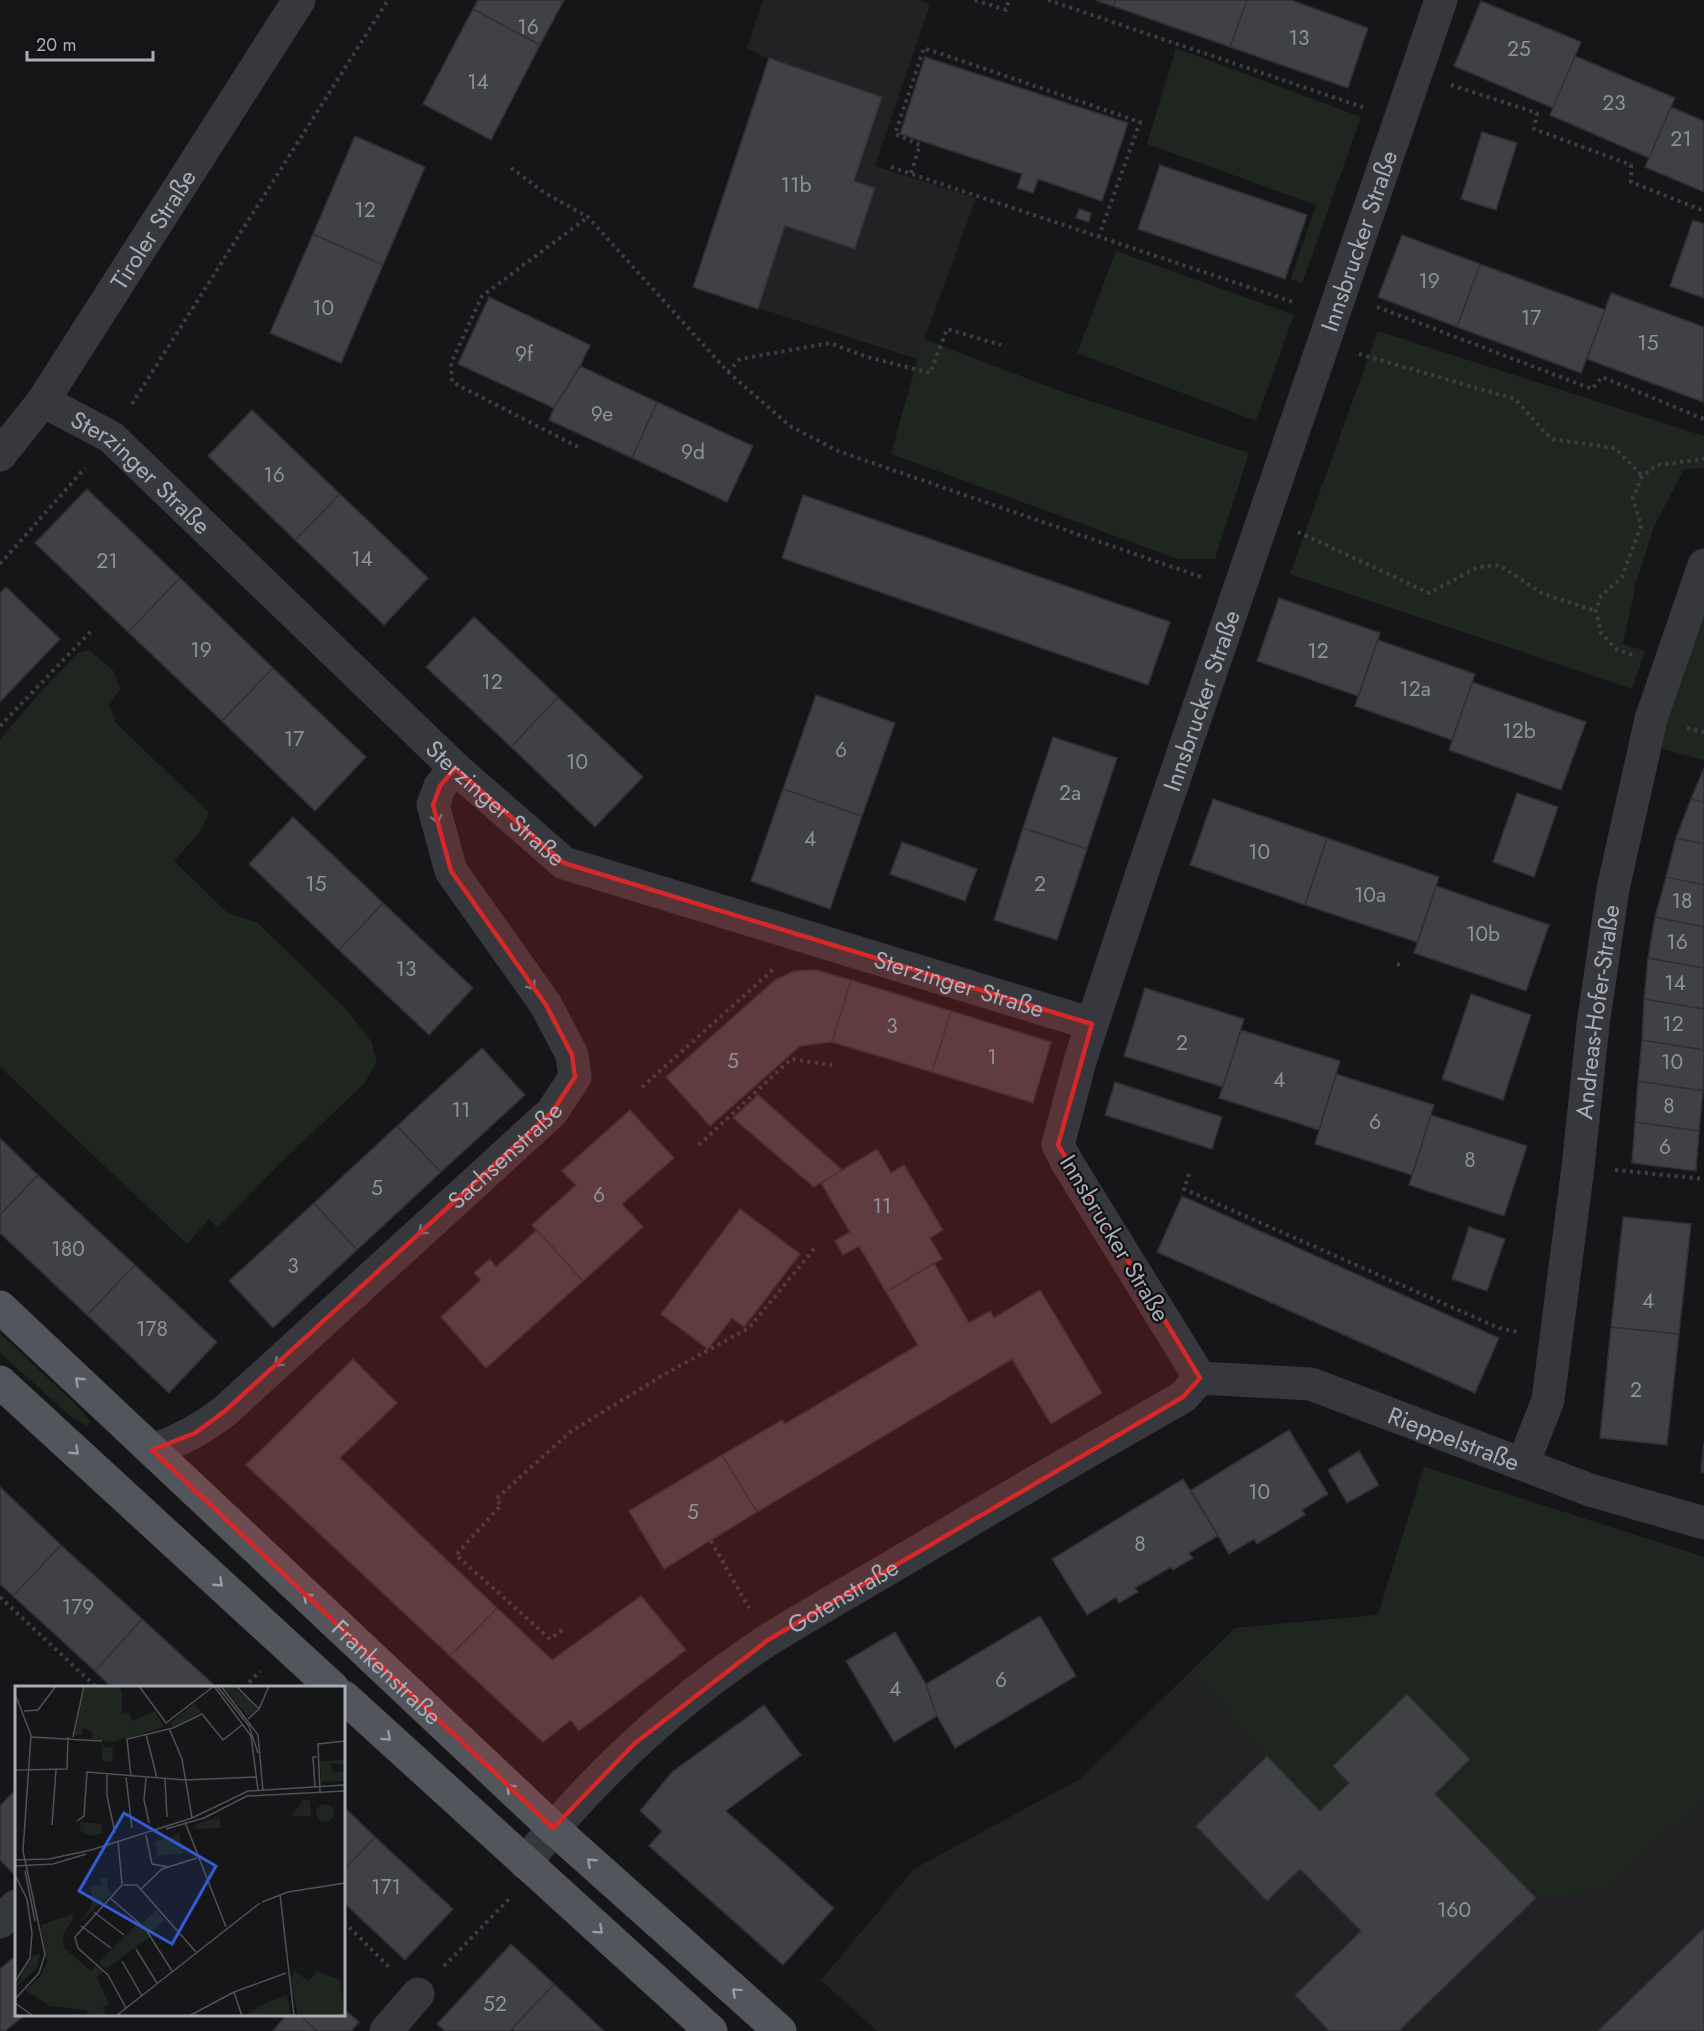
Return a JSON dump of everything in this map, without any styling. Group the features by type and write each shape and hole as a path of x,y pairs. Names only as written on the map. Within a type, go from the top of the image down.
{"main road":[{"name":"Frankenstraße","path":"0,1307 553,1827 780,2031"},
{"name":"Frankenstraße","path":"0,1382 331,1686"},
{"name":"Frankenstraße","path":"345,1698 520,1878 711,2031"}],"street":[{"name":"Tiroler Straße","path":"0,455 42,400 299,0"},
{"name":"Innsbrucker Straße","path":"1200,1378 1058,1145 1092,1024 1238,590 1441,0"},
{"name":"Sterzinger Straße","path":"42,400 111,437 455,768 564,863 1092,1024"},
{"name":"Andreas-Hofer-Straße","path":"1523,1464 1548,1400 1578,1167 1593,1025 1613,889 1651,718 1704,565"},
{"name":"Sachsenstraße","path":"152,1450 176,1443 195,1433 225,1411 552,1112 575,1077 572,1055 546,1005 451,871 433,805 440,786 455,768"},
{"name":"Rieppelstraße","path":"1200,1378 1311,1384 1590,1490 1704,1523"},
{"name":"Gotenstraße","path":"520,1878 553,1827 634,1744 696,1692 768,1641 998,1503 1183,1396 1200,1378"},
{"path":"0,1922 15,1907"},
{"path":"386,2031 418,1994"}],"path":[{"path":"0,564 111,437 388,0"},
{"path":"975,0 1006,10 1010,0"},
{"path":"1048,0 1400,120"},
{"path":"911,173 920,145 895,134 924,48 1140,122 1099,236"},
{"path":"1416,73 1537,113 1534,129 1631,165 1631,182 1704,211"},
{"path":"891,167 1099,236 1337,304 1592,389 1602,377 1704,419"},
{"path":"511,168 545,193 588,217 728,372 790,426 838,452 1238,590"},
{"path":"578,447 452,382 451,363 482,296 588,217"},
{"path":"728,372 740,359 830,343 864,356 930,373 947,329 1001,345"},
{"path":"1323,344 1515,399 1551,439 1615,448 1642,476"},
{"path":"1669,666 1616,649 1601,633 1596,611 1601,596 1622,577 1641,526 1633,498 1642,476 1657,465 1704,459"},
{"path":"1264,516 1429,593 1478,567 1499,565 1543,594 1596,611"},
{"path":"0,726 92,630"},
{"path":"642,1087 781,963 794,933"},
{"path":"1397,964 1404,966"},
{"path":"699,1145 791,1059 832,1065"},
{"path":"1578,1167 1704,1179"},
{"path":"1189,1174 1184,1189 1499,1328 1557,1339"},
{"path":"562,1630 550,1639 456,1555 501,1505 496,1499 570,1432 670,1371 748,1328 814,1249"},
{"path":"711,1540 768,1641"},
{"path":"0,1598 95,1686"},
{"path":"246,1686 265,1665"},
{"path":"345,1923 418,1994 520,1878"}],"highlighted area":[{"path":"455,768 564,863 1092,1024 1058,1145 1200,1378 1183,1397 768,1640 634,1744 553,1828 152,1450 195,1433 225,1411 552,1112 575,1077 572,1055 546,1005 451,871 433,805 440,786"}],"shaded area":[{"path":"763,0 917,0 930,4 875,166 976,198 917,359 693,287 769,59 747,48"},
{"path":"1176,48 1361,117 1302,284 1291,279 1316,205 1147,144"},
{"path":"1116,251 1294,315 1256,421 1077,353"},
{"path":"1378,331 1704,436 1704,468 1684,469 1654,527 1636,583 1623,644 1645,651 1632,689 1290,574"},
{"path":"923,339 1063,392 1249,453 1215,559 1178,559 891,454"},
{"path":"1704,612 1704,760 1659,748"},
{"path":"89,650 113,670 120,689 109,705 116,723 209,812 200,832 174,861 228,913 258,923 346,1009 371,1041 377,1062 363,1085 281,1162 217,1228 209,1219 187,1244 0,1067 0,740 37,696 78,653"},
{"path":"0,1333 71,1400 90,1421 87,1426 70,1416 0,1353"},
{"path":"1424,1467 1704,1557 1704,2031 877,2031 821,1980 914,1869 1080,1779 1235,1628 1378,1615"},
{"path":"1424,1467 1704,1557 1704,1800 1600,1892 1536,1898 1435,1794 1470,1759 1407,1694 1333,1766 1349,1783 1320,1811 1267,1757 1192,1671 1235,1628 1378,1615"}],"building":[{"path":"478,0 564,0 540,45 473,9"},
{"path":"1095,0 1115,0 1113,6"},
{"path":"1115,0 1247,0 1230,47 1113,6"},
{"path":"1247,0 1291,0 1368,28 1348,88 1230,47"},
{"path":"1481,1 1581,42 1553,108 1454,66"},
{"path":"473,9 540,45 491,140 423,104"},
{"path":"1575,56 1675,98 1649,158 1550,115"},
{"path":"925,57 1128,123 1102,201 1038,179 1033,193 1017,188 1022,174 900,134"},
{"path":"769,58 882,97 854,181 875,188 855,249 785,226 758,309 693,287"},
{"path":"1671,107 1704,121 1704,192 1645,167"},
{"path":"1482,132 1517,143 1496,210 1461,199"},
{"path":"355,136 425,167 383,265 313,234"},
{"path":"1160,165 1307,215 1285,279 1138,229"},
{"path":"1079,209 1091,213 1089,222 1076,218"},
{"path":"1693,220 1704,224 1704,298 1670,286"},
{"path":"313,234 383,265 341,363 270,333"},
{"path":"1402,235 1480,264 1457,327 1378,297"},
{"path":"1480,264 1605,310 1581,373 1457,327"},
{"path":"1611,293 1704,327 1703,402 1587,359"},
{"path":"489,297 590,345 554,408 458,364"},
{"path":"580,366 657,402 632,458 549,420"},
{"path":"657,402 753,446 727,502 632,458"},
{"path":"252,410 340,494 295,540 208,456"},
{"path":"87,489 180,578 128,632 35,543"},
{"path":"340,494 428,578 384,625 295,540"},
{"path":"803,495 1170,622 1148,685 782,558"},
{"path":"180,578 273,668 222,721 128,632"},
{"path":"6,587 60,639 0,702 0,593"},
{"path":"1279,598 1380,633 1358,696 1257,661"},
{"path":"474,617 558,697 511,747 426,667"},
{"path":"1378,640 1475,674 1452,740 1355,706"},
{"path":"273,668 366,757 315,811 222,721"},
{"path":"1472,682 1586,722 1561,790 1449,750"},
{"path":"816,695 895,723 862,816 783,789"},
{"path":"558,697 643,777 595,827 511,747"},
{"path":"1053,737 1117,758 1087,849 1023,828"},
{"path":"1704,768 1704,802 1691,799"},
{"path":"783,789 862,816 830,909 751,881"},
{"path":"1517,793 1558,807 1534,877 1493,862"},
{"path":"1213,799 1327,838 1305,905 1190,865"},
{"path":"1691,799 1704,802 1704,844 1676,838"},
{"path":"293,817 383,903 339,950 249,864"},
{"path":"1023,828 1087,849 1057,940 994,920"},
{"path":"1327,838 1439,877 1417,942 1305,905"},
{"path":"1676,838 1704,844 1704,885 1666,877"},
{"path":"902,842 977,869 965,901 890,874"},
{"path":"1666,877 1704,885 1704,927 1655,917"},
{"path":"1436,886 1549,925 1526,991 1414,953"},
{"path":"383,903 473,988 429,1035 339,950"},
{"path":"1655,917 1704,927 1704,968 1648,958"},
{"path":"1648,958 1704,968 1704,1009 1644,999"},
{"path":"816,970 851,980 832,1042 800,1046 710,1126 666,1077 775,980 794,971"},
{"path":"851,980 951,1011 932,1072 832,1042"},
{"path":"1145,988 1244,1019 1223,1087 1124,1056"},
{"path":"1471,994 1531,1015 1503,1100 1442,1079"},
{"path":"1644,999 1704,1009 1704,1050 1642,1040"},
{"path":"951,1011 1051,1042 1033,1103 932,1072"},
{"path":"1241,1030 1340,1061 1319,1130 1219,1098"},
{"path":"1642,1040 1704,1050 1703,1091 1638,1081"},
{"path":"482,1048 525,1095 441,1172 397,1126"},
{"path":"1336,1074 1434,1105 1412,1175 1315,1144"},
{"path":"1638,1081 1703,1091 1699,1131 1635,1122"},
{"path":"1115,1082 1222,1117 1212,1149 1105,1115"},
{"path":"758,1095 842,1170 814,1187 733,1118"},
{"path":"630,1110 674,1158 622,1204 643,1227 583,1281 532,1225 576,1185 562,1171"},
{"path":"1431,1115 1527,1146 1504,1216 1409,1185"},
{"path":"1635,1122 1699,1131 1696,1171 1632,1163"},
{"path":"397,1126 441,1172 357,1250 314,1203"},
{"path":"0,1138 38,1175 0,1215"},
{"path":"877,1149 891,1173 904,1165 943,1230 930,1238 942,1259 886,1292 859,1246 843,1255 835,1241 850,1232 821,1183"},
{"path":"38,1175 135,1265 87,1315 0,1233 0,1215"},
{"path":"1182,1196 1499,1338 1475,1393 1157,1252"},
{"path":"314,1203 357,1250 273,1328 229,1281"},
{"path":"740,1209 800,1254 744,1327 732,1318 708,1349 661,1314"},
{"path":"1623,1217 1691,1224 1679,1334 1611,1327"},
{"path":"1469,1227 1505,1239 1487,1291 1452,1279"},
{"path":"537,1230 583,1281 486,1368 441,1317 481,1280 474,1273 490,1259 496,1267"},
{"path":"934,1263 969,1323 990,1311 994,1318 1040,1290 1102,1393 1051,1424 1012,1359 757,1512 722,1455 782,1420 785,1424 918,1345 886,1292"},
{"path":"135,1265 217,1342 169,1393 87,1315"},
{"path":"1611,1327 1679,1334 1667,1445 1600,1438"},
{"path":"353,1359 397,1403 340,1458 497,1608 450,1656 246,1465"},
{"path":"1289,1430 1328,1494 1302,1510 1305,1515 1257,1544 1254,1539 1229,1554 1191,1490"},
{"path":"1704,1443 1704,1472 1701,1472"},
{"path":"1359,1451 1379,1485 1347,1503 1328,1470"},
{"path":"722,1455 757,1512 664,1569 629,1511"},
{"path":"1183,1479 1218,1536 1189,1553 1193,1558 1173,1570 1171,1567 1135,1588 1138,1592 1119,1603 1116,1597 1087,1615 1052,1559"},
{"path":"0,1487 61,1545 13,1596 0,1584"},
{"path":"61,1545 142,1619 95,1671 13,1596"},
{"path":"641,1596 686,1650 579,1731 571,1720 543,1742 450,1656 497,1608 552,1660"},
{"path":"1040,1616 1076,1676 955,1748 937,1716 926,1684"},
{"path":"142,1619 213,1684 211,1686 110,1686 95,1671"},
{"path":"895,1632 926,1684 937,1716 894,1742 846,1661"},
{"path":"1407,1694 1470,1759 1435,1794 1536,1898 1399,2031 1329,2031 1295,1995 1361,1931 1300,1869 1267,1901 1196,1826 1267,1756 1320,1811 1349,1783 1333,1766"},
{"path":"764,1705 801,1755 726,1811 834,1908 783,1965 649,1846 662,1831 640,1811 672,1772"},
{"path":"15,1790 14,1874 0,1860 0,1806"},
{"path":"345,1808 375,1837 345,1869"},
{"path":"375,1837 453,1909 405,1960 345,1904 345,1869"},
{"path":"1704,1928 1704,2031 1598,2031 1633,1997"},
{"path":"511,1944 554,1984 510,2031 445,2031 437,2024"},
{"path":"15,1956 15,2016 24,2016 5,2031 0,2031 0,1969"},
{"path":"554,1984 604,2031 515,2031 512,2029"},
{"path":"345,2010 359,2022 351,2031 317,2031 301,2016 345,2016"},
{"path":"285,2016 301,2016 317,2031 273,2031"}]}
